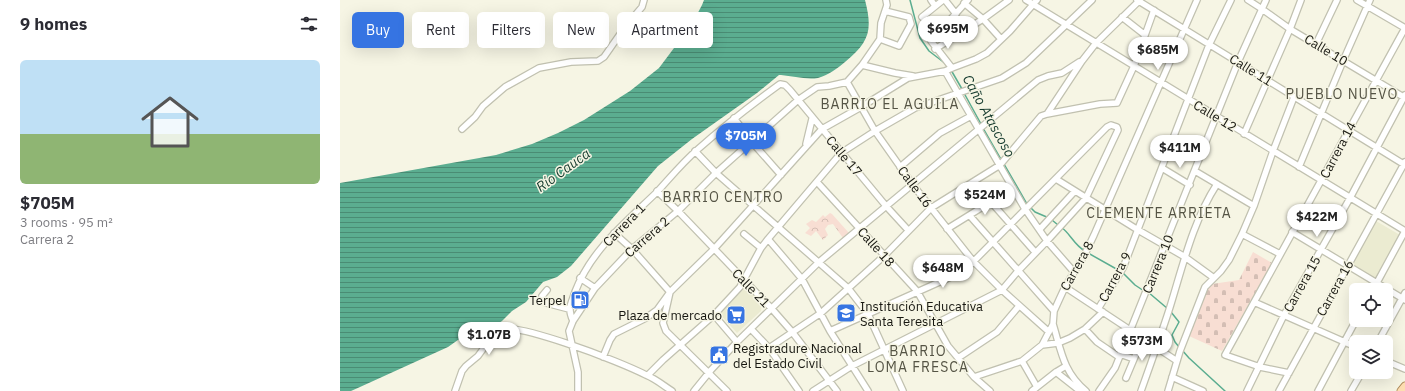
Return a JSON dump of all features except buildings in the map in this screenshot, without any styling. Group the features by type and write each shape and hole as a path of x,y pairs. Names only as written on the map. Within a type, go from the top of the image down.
{"main road":[{"path":"1401,391 1405,386"}],"street":[{"path":"462,129 475,117 483,106 504,87 539,68 570,62 598,61 604,57 625,27 642,7 644,0"},
{"path":"846,82 862,65 880,39 881,23 887,5 886,0"},
{"path":"931,0 935,6"},
{"path":"922,17 944,0 956,14"},
{"path":"935,49 1010,0"},
{"name":"Calle 12","path":"1026,0 1035,3 1066,25 1405,231"},
{"path":"648,375 714,315 740,287 761,248 841,153 915,108 1002,78 1026,63 1092,0"},
{"path":"1047,114 1082,61 1096,43 1138,0"},
{"name":"Calle 11","path":"1138,0 1404,164"},
{"name":"Carrera 8","path":"1053,324 1054,312 1065,288 1084,256 1106,210 1196,0"},
{"name":"Carrera 9","path":"1042,345 1058,343 1085,329 1100,310 1122,271 1209,45 1231,0"},
{"name":"Calle 10","path":"1248,0 1290,29 1405,97"},
{"name":"Carrera 10","path":"1099,391 1115,368 1147,292 1238,62 1266,0"},
{"path":"1244,134 1290,29 1301,0"},
{"path":"1316,44 1337,0"},
{"path":"1357,0 1405,28"},
{"path":"1299,167 1370,0"},
{"path":"1001,39 966,2 931,40 931,42 962,91 971,116 982,127 1002,163 1013,188 1027,206 1047,241 1074,272"},
{"path":"603,357 614,334 646,318 657,310 670,292 714,249 822,129 908,78 948,69 987,54 1035,3"},
{"path":"769,348 821,313 884,256 931,208 1002,163 1041,116 1100,104 1116,104 1134,66 1154,10"},
{"path":"880,39 899,46 911,24 910,17 884,11"},
{"path":"1122,17 1145,35"},
{"name":"Carrera 14","path":"1260,367 1225,356 1405,28"},
{"path":"694,391 709,372 737,342 819,262 1038,80 1062,73 1082,61"},
{"path":"862,65 895,73 918,76"},
{"name":"Carrera 2","path":"578,391 578,372 569,331 573,321 595,288 632,249 678,211 716,173 798,100 817,87 846,82"},
{"name":"Calle 16","path":"846,82 875,131 900,167 973,261 1019,306 1049,332"},
{"name":"Calle 17","path":"780,84 785,86 798,100 812,119 908,230"},
{"name":"Carrera 1","path":"569,309 580,278 588,264 614,233 695,152 734,118 780,84"},
{"path":"1168,391 1181,349 1205,287 1221,271 1229,260 1242,234 1254,206 1294,97"},
{"name":"Carrera 15","path":"1248,391 1284,315 1405,97"},
{"path":"900,167 940,133 971,116"},
{"path":"734,118 751,141 781,175"},
{"path":"806,145 812,119"},
{"path":"813,391 852,366 1002,290 1018,270 1086,198 1118,130 1116,127 1111,125 1107,127 964,271 830,331"},
{"path":"695,152 716,173 848,288 868,314 903,391"},
{"name":"Carrera 16","path":"1279,391 1404,164"},
{"path":"1162,168 1190,185"},
{"path":"1195,171 1254,206"},
{"path":"1056,179 1138,230 1185,257 1214,278"},
{"name":"Calle 18","path":"817,182 917,291 934,324 948,346 974,377 990,391"},
{"path":"1141,391 1169,310 1185,257 1206,201 1217,184"},
{"path":"948,229 1013,188"},
{"name":"Calle 21","path":"657,191 772,309 837,391"},
{"path":"1040,229 1075,191"},
{"path":"991,202 1035,252"},
{"path":"970,216 1054,312"},
{"path":"1292,232 1321,248 1377,283 1405,231"},
{"path":"614,233 632,249 670,292"},
{"path":"744,234 761,248"},
{"path":"1242,234 1280,254"},
{"path":"768,239 802,279 830,331 868,391"},
{"path":"580,278 595,288"},
{"path":"1065,288 1100,310 1142,340 1177,361"},
{"path":"547,290 542,296 546,303 569,309 573,321"},
{"path":"1382,335 1404,297 1393,291"},
{"path":"670,292 664,327 666,332 728,391"},
{"path":"1254,302 1349,344"},
{"path":"958,358 997,332 1019,306"},
{"path":"657,310 666,311"},
{"path":"714,315 737,342"},
{"path":"974,377 1022,361 1042,345 1053,324"},
{"path":"1053,324 1066,366 1077,384 1086,391"},
{"path":"1319,390 1352,327"},
{"path":"455,391 462,371 478,356 486,345 491,329 507,328 527,331 572,345 648,375 672,391"},
{"path":"751,328 769,348 799,391"},
{"path":"1085,329 1097,342 1120,356 1134,359"},
{"path":"1126,378 1142,340"},
{"path":"1022,361 1037,387"},
{"path":"1393,364 1404,368"},
{"path":"1032,391 1066,366"},
{"path":"1260,367 1289,373"},
{"path":"1056,372 1081,391"},
{"path":"1172,377 1203,391"},
{"path":"1351,391 1358,379"}],"shaded area":[{"path":"1376,221 1400,235 1376,279 1352,266"},
{"path":"746,287 762,304 761,311 737,333 719,313"}],"green space":[{"path":"830,213 849,233 843,238 833,224 828,225 825,229 828,235 823,240 816,231 811,236 805,233 810,228 806,224 812,220 816,222 823,215 825,217"},
{"path":"1253,252 1272,263 1222,351 1189,336 1205,292 1212,284 1239,280"}],"water":[{"name":"Río Cauca","path":"704,0 865,0 869,28 864,42 853,55 836,69 818,78 779,75 658,166 571,266 557,277 543,282 526,302 512,311 502,321 494,326 465,335 448,347 351,391 340,391 340,183 496,155 532,144 558,133 584,120 630,91 659,68 674,48 713,48 713,12 698,12"}],"waterway":[{"name":"Caño Atascoso","path":"910,0 920,38 929,51 946,64"},
{"name":"Caño Atascoso","path":"951,70 962,89"},
{"name":"Caño Atascoso","path":"964,93 981,124"},
{"name":"Caño Atascoso","path":"983,128 1002,161"},
{"name":"Caño Atascoso","path":"1004,164 1027,204"},
{"name":"Caño Atascoso","path":"1030,207 1035,212 1049,218"},
{"name":"Caño Atascoso","path":"1052,220 1058,225"},
{"name":"Caño Atascoso","path":"1061,227 1078,246 1085,251"},
{"name":"Caño Atascoso","path":"1088,253 1120,271"},
{"name":"Caño Atascoso","path":"1123,273 1135,285 1144,291"},
{"name":"Caño Atascoso","path":"1148,292 1168,309"},
{"name":"Caño Atascoso","path":"1171,312 1179,322 1172,335 1179,347"},
{"name":"Caño Atascoso","path":"1182,350 1225,391"}],"place":[{"name":"Terpel","path":"580,300"},
{"name":"Institución Educativa Santa Teresita","path":"846,313"},
{"name":"Plaza de mercado","path":"736,315"},
{"name":"Registradure Nacional del Estado Civil","path":"719,355"}],"district":[{"name":"PUEBLO NUEVO","path":"1342,94"},
{"name":"BARRIO EL AGUILA","path":"890,104"},
{"name":"BARRIO CENTRO","path":"723,197"},
{"name":"CLEMENTE ARRIETA","path":"1159,213"},
{"name":"BARRIO LOMA FRESCA","path":"918,360"}]}
